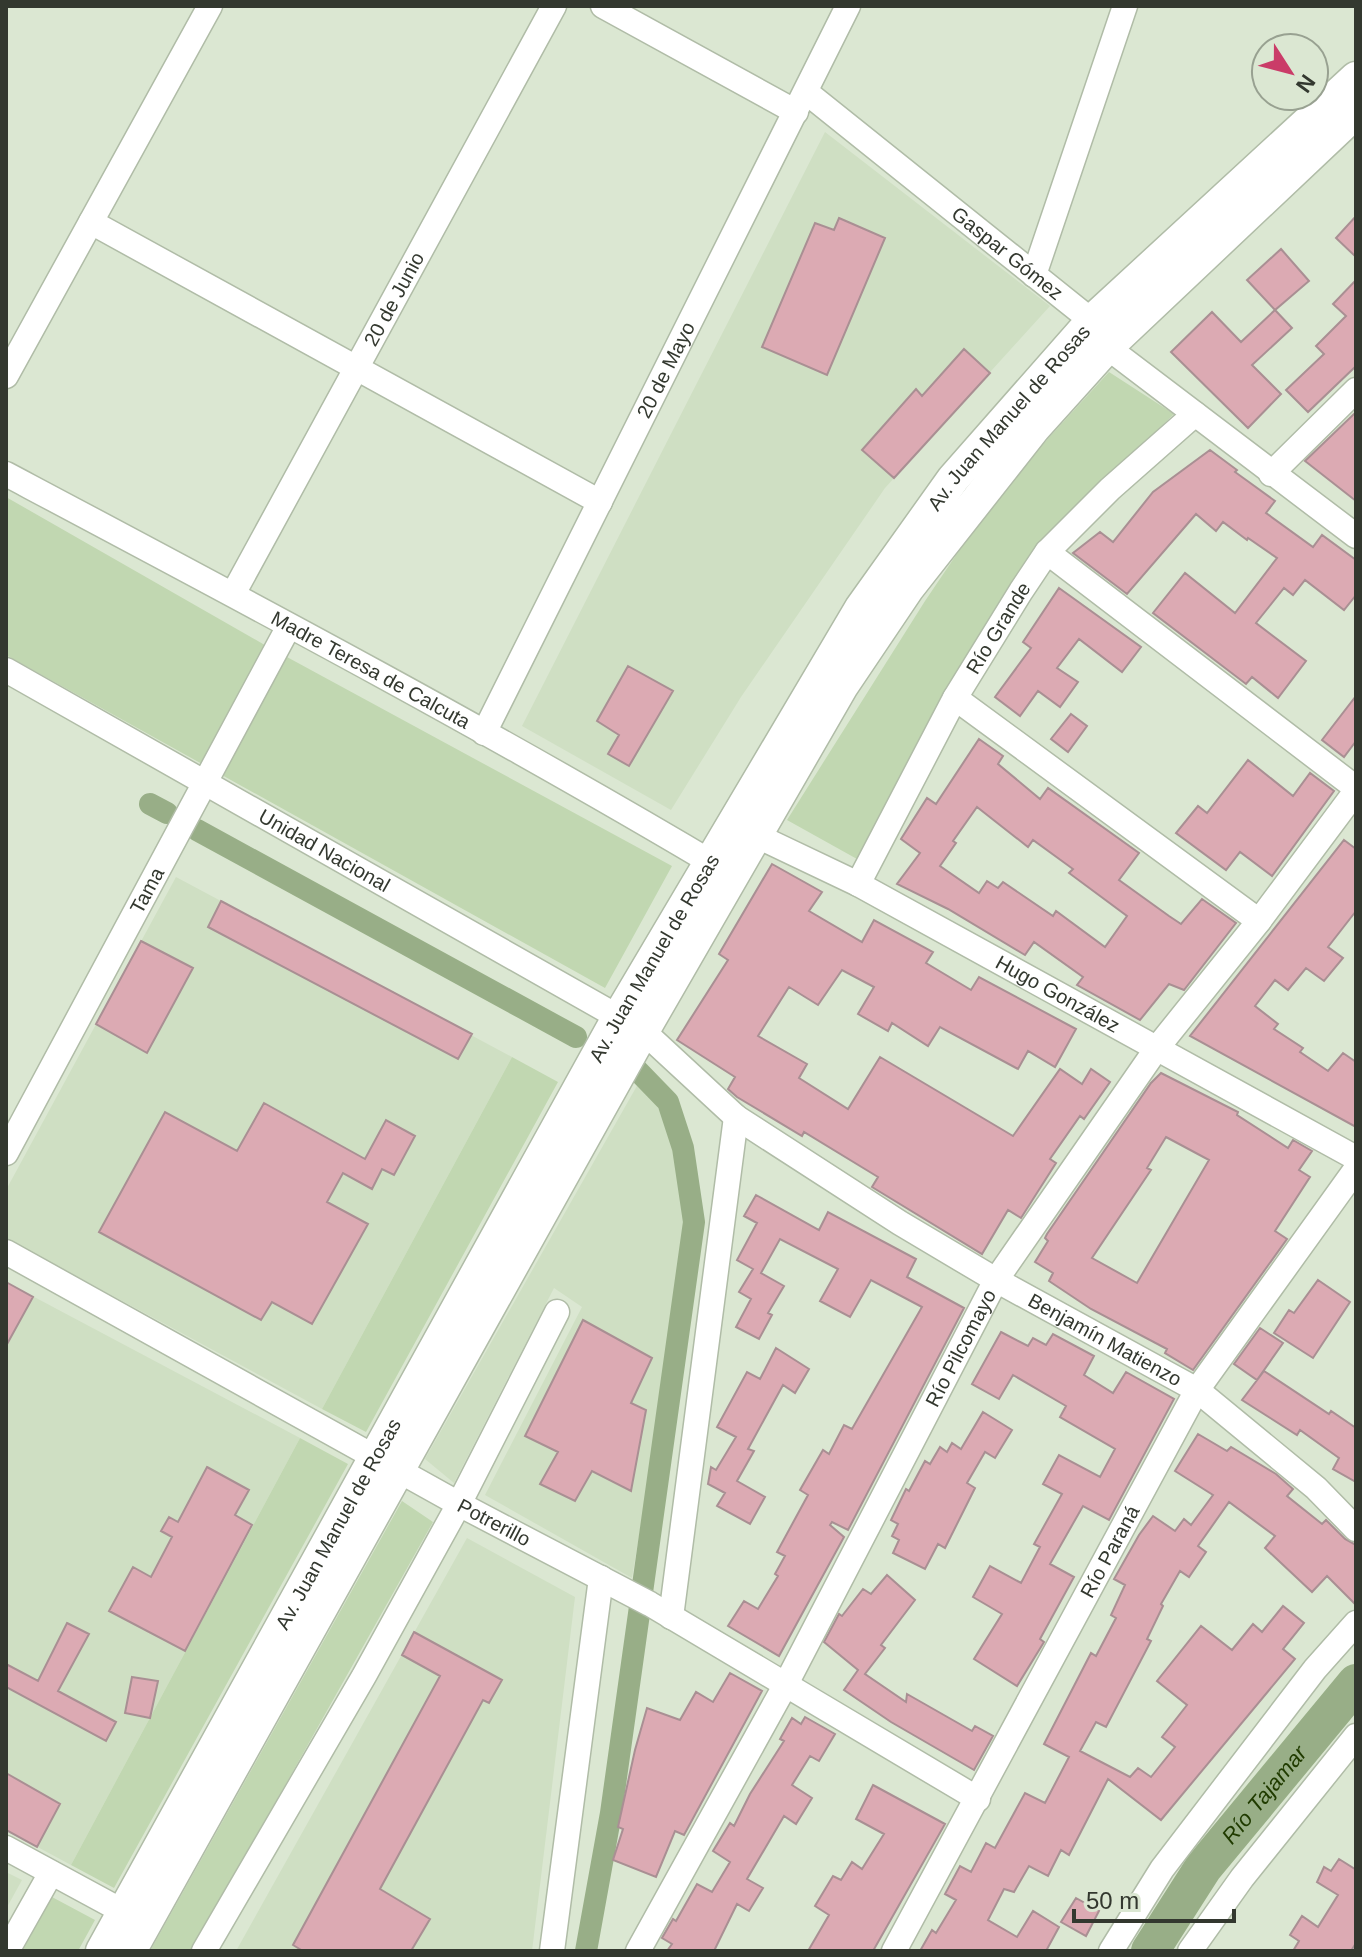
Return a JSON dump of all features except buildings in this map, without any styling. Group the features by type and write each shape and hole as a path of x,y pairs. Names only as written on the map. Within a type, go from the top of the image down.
{"main road":[{"name":"Av. Juan Manuel de Rosas","path":"102,1951 386,1463 630,1024 721,868 861,608 953,479 1356,78"},
{"name":"Av. Juan Manuel de Rosas","path":"721,868 755,835 842,686 908,588 1034,428 1100,334 1356,112"},
{"name":"Av. Juan Manuel de Rosas","path":"130,1951 386,1463"}],"street":[{"path":"6,376 210,6"},
{"name":"20 de Junio","path":"233,594 554,6"},
{"name":"Gaspar Gómez","path":"603,6 801,102 1034,275 1195,414 1356,536"},
{"name":"20 de Mayo","path":"484,733 848,6"},
{"path":"1034,275 1125,6"},
{"path":"91,222 600,502"},
{"path":"1271,474 1356,390"},
{"name":"Río Grande","path":"858,884 955,698 1047,552 1110,489 1195,414"},
{"name":"Madre Teresa de Calcuta","path":"6,474 233,594 721,868"},
{"path":"1047,552 1356,789"},
{"name":"Tama","path":"6,1153 289,626"},
{"name":"Unidad Nacional","path":"6,670 630,1024"},
{"path":"955,698 1259,921"},
{"name":"Río Pilcomayo","path":"638,1951 786,1684 996,1280 1157,1048 1259,921 1356,789"},
{"name":"Hugo González","path":"755,835 858,884 1356,1158"},
{"name":"Benjamín Matienzo","path":"630,1024 736,1117 900,1223 996,1280 1197,1390 1316,1488 1356,1529"},
{"path":"671,1617 736,1117"},
{"name":"Río Paraná","path":"894,1951 1197,1390 1356,1169"},
{"name":"Potrerillo","path":"6,1252 459,1504 671,1617 978,1799"},
{"path":"204,1951 364,1676 459,1504 557,1312"},
{"path":"552,1951 601,1578"},
{"path":"1111,1951 1162,1869 1315,1669 1356,1623"},
{"path":"1190,1951 1242,1878 1356,1736"},
{"path":"6,1848 124,1912"},
{"path":"7,1951 51,1873"}],"shaded area":[{"path":"825,132 1050,306 885,488 741,697 671,810 522,726"},
{"path":"1109,372 1174,414 1037,546 943,697 857,859 787,820 925,601 998,493"},
{"path":"6,497 263,644 672,866 605,988 6,655"},
{"path":"176,877 512,1057 322,1409 6,1238 6,1190"},
{"path":"512,1057 558,1082 366,1432 322,1409"},
{"path":"642,1077 669,1129 685,1211 669,1354 632,1578 485,1495 582,1307 554,1288 454,1483 425,1459"},
{"path":"6,1282 300,1438 71,1865 6,1830"},
{"path":"300,1438 348,1464 114,1888 71,1865"},
{"path":"402,1501 433,1522 192,1951 150,1951"},
{"path":"467,1538 575,1597 532,1951 236,1951"},
{"path":"6,1872 22,1880 6,1909"},
{"path":"52,1897 95,1920 78,1951 22,1951"}],"waterway":[{"path":"150,804 167,813"},
{"path":"197,830 576,1037"},
{"path":"586,1951 611,1813 694,1222 683,1148 668,1102 637,1070"},
{"name":"Río Tajamar","path":"1150,1951 1203,1868 1356,1683"}]}
